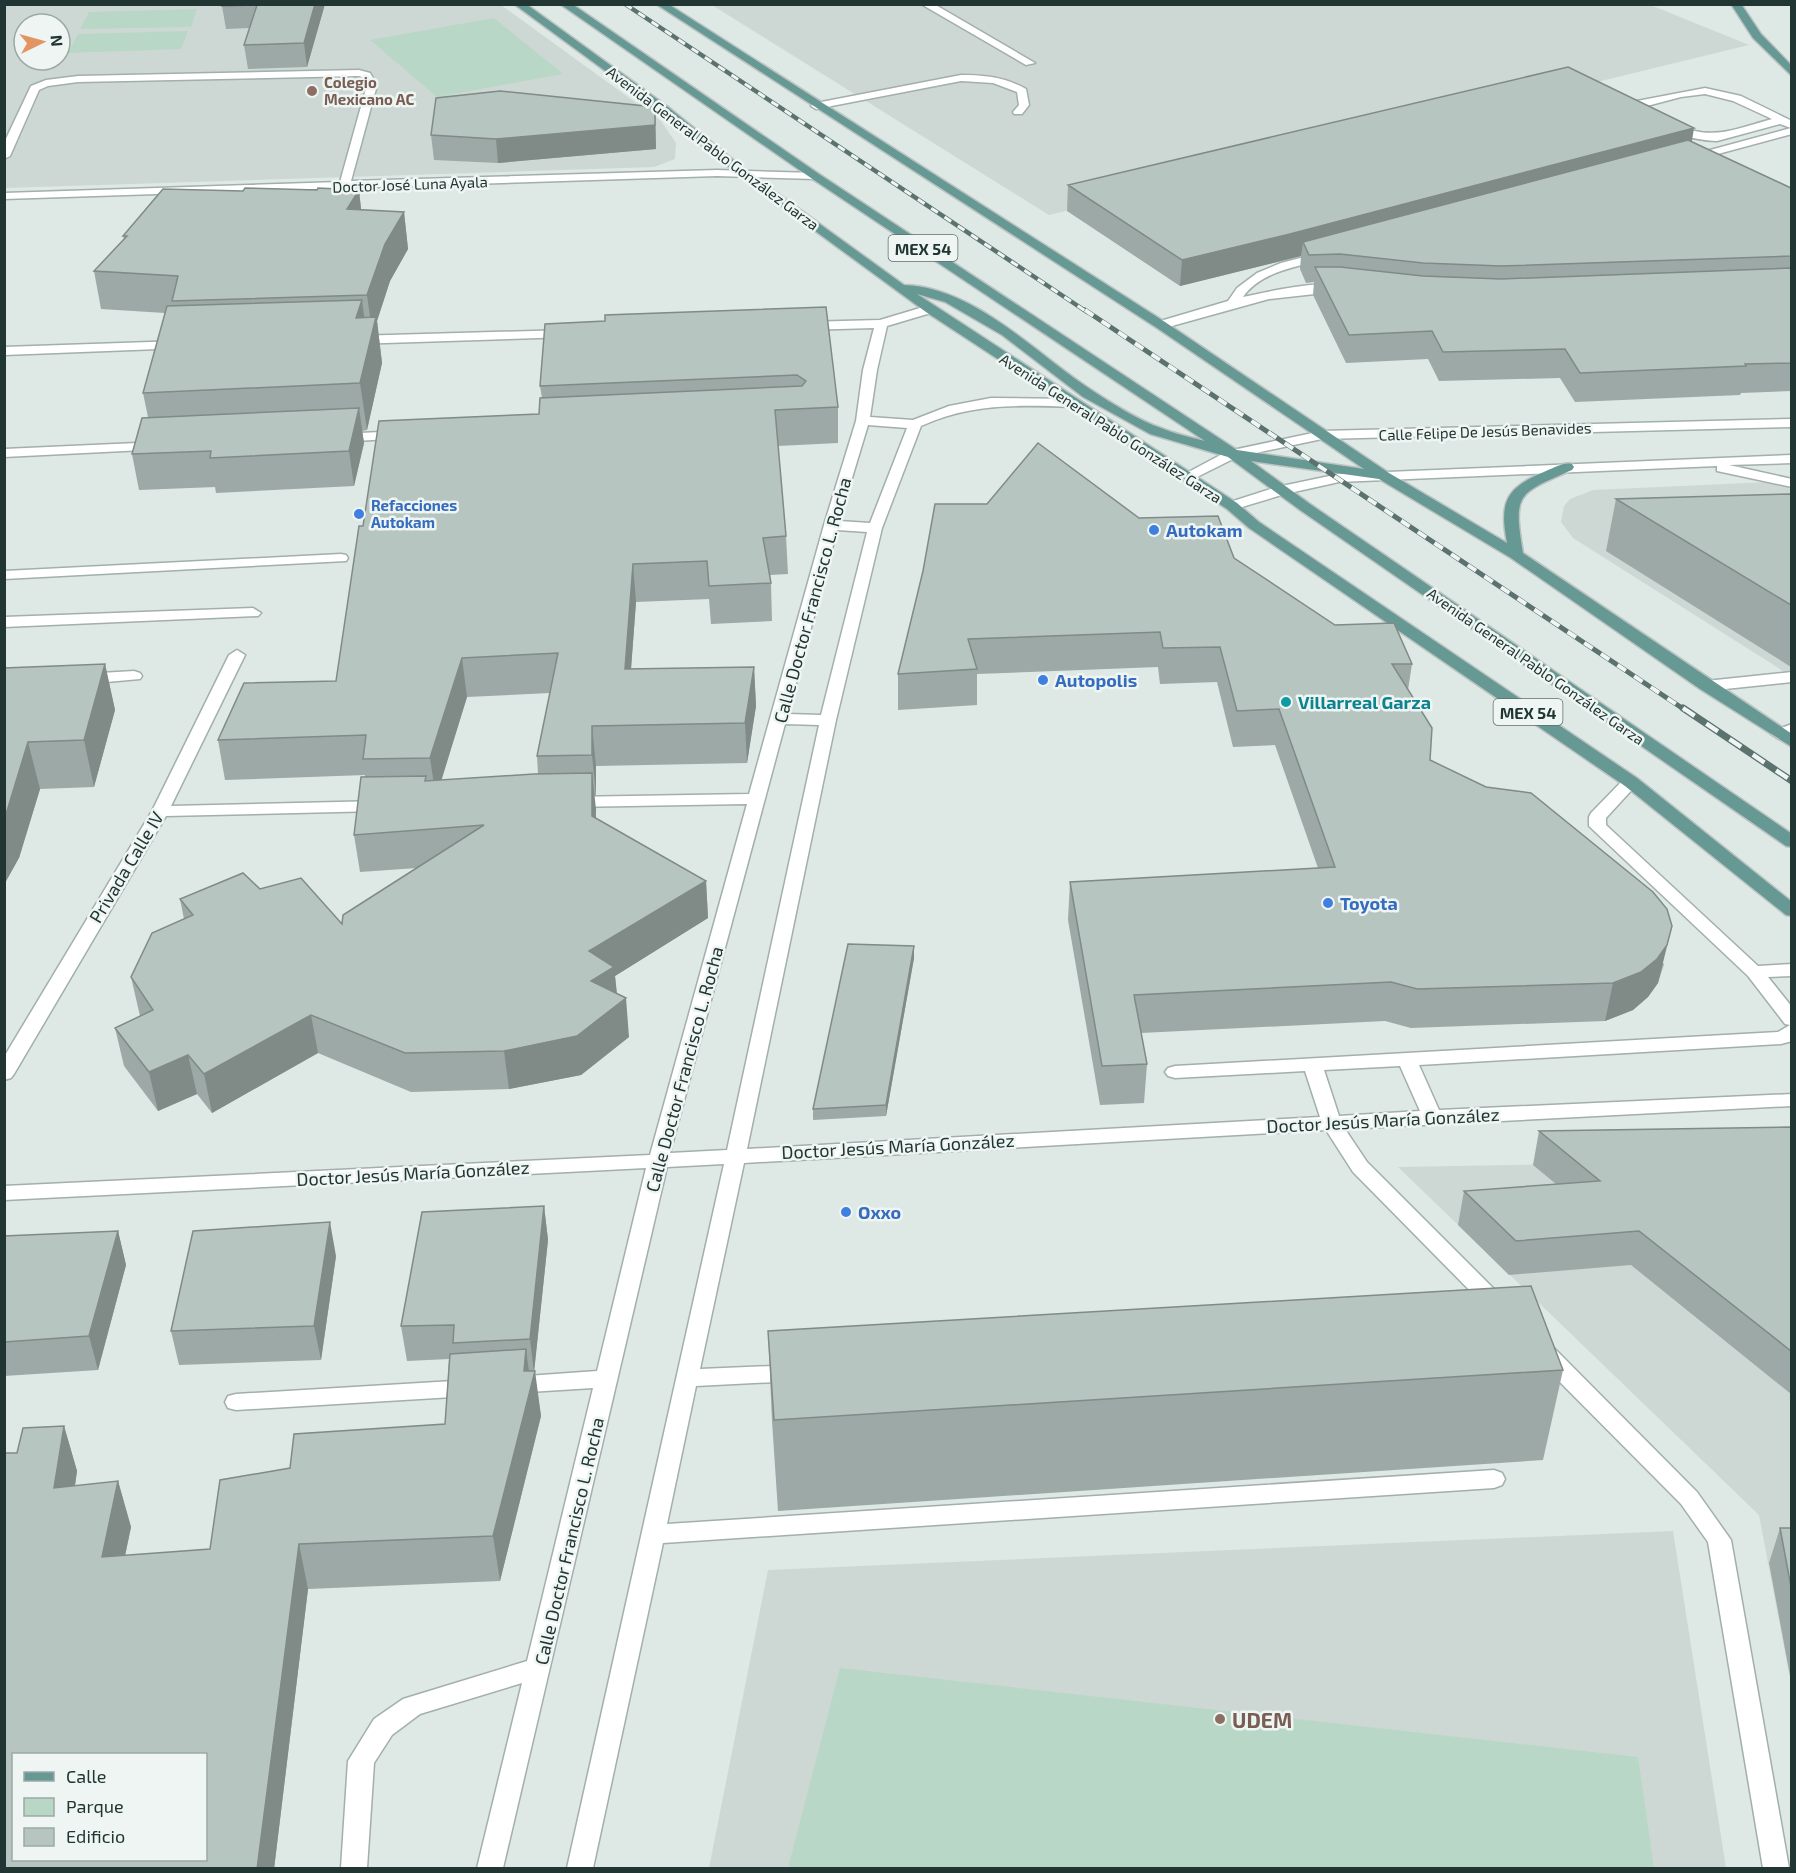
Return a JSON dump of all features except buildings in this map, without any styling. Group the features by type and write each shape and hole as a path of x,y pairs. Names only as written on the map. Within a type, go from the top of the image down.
{"main road":[{"name":"Avenida General Pablo González Garza","path":"519,4 664,110 744,174 930,309 1232,506 1254,525 1631,782 1791,911"},
{"name":"Avenida General Pablo González Garza","path":"565,4 815,176 1233,454 1791,842"},
{"path":"661,4 816,106 1161,325 1384,476 1516,555 1706,686 1787,735"},
{"path":"1736,4 1758,36 1791,73"},
{"path":"901,288 933,293 950,299 1006,332 1088,394 1155,431 1233,454 1384,476"},
{"path":"1516,555 1510,510 1516,496 1529,484 1567,467"}],"street":[{"path":"926,4 1030,63"},
{"path":"4,156 35,88 46,82 78,79 358,73 366,75 372,85 345,186"},
{"path":"816,106 961,78 979,78 1012,84 1022,91 1024,105 1018,112"},
{"path":"1707,91 1722,94 1786,123 1707,138 1693,136 1640,112 1637,107 1641,103 1707,91"},
{"path":"1680,161 1791,131"},
{"name":"Doctor José Luna Ayala","path":"4,196 744,174 815,176"},
{"path":"1234,301 1240,290 1252,280 1292,265 1336,253"},
{"path":"1161,325 1234,301 1298,289 1349,289"},
{"path":"788,327 881,324 930,309"},
{"name":"Calle Doctor Francisco L. Rocha","path":"490,1869 658,1161 831,525 863,421 870,370 881,324"},
{"path":"337,340 574,333"},
{"path":"4,351 194,345"},
{"path":"863,421 915,424 939,411 983,403 1072,403"},
{"name":"Calle Felipe De Jesús Benavides","path":"1186,477 1233,454 1322,435 1791,423"},
{"path":"580,1869 736,1155 828,720 875,528 915,424"},
{"path":"324,439 419,434"},
{"path":"4,453 170,446"},
{"path":"1232,506 1282,490 1339,478 1791,459"},
{"path":"1694,462 1791,483"},
{"path":"831,525 875,528"},
{"path":"4,575 341,558"},
{"path":"4,622 253,613"},
{"name":"Privada Calle IV","path":"4,1074 160,811 237,655"},
{"path":"63,680 134,676"},
{"path":"1706,686 1790,678"},
{"path":"780,719 828,720"},
{"path":"1631,782 1597,817 1598,826 1754,972 1791,1020"},
{"path":"552,803 757,799"},
{"path":"160,811 398,806"},
{"path":"1754,972 1791,970"},
{"path":"1175,1072 1781,1038 1790,1034 1791,1031"},
{"path":"1407,1059 1432,1117"},
{"path":"1312,1065 1332,1123 1360,1167 1512,1320"},
{"name":"Doctor Jesús María González","path":"4,1193 658,1161 1432,1117 1791,1100"},
{"path":"1529,1337 1689,1498 1719,1540 1776,1869"},
{"path":"687,1378 818,1372"},
{"path":"236,1402 607,1379"},
{"path":"653,1534 1494,1479"},
{"path":"354,1869 361,1761 383,1727 412,1706 538,1668"}],"shaded area":[{"path":"1648,4 1749,45 1049,215 712,5"},
{"name":"Colegio Mexicano AC","path":"4,5 501,5 661,121 676,143 675,159 654,167 5,188"},
{"path":"1791,481 1791,676 1573,538 1561,522 1564,506 1570,499 1593,490"},
{"path":"1791,1160 1791,1684 1759,1515 1398,1167"},
{"name":"UDEM","path":"1673,1531 1726,1868 709,1868 768,1570"}],"green space":[{"path":"197,9 191,27 80,29 89,12"},
{"path":"494,18 563,74 437,97 370,40"},
{"path":"188,31 181,49 72,53 72,45 78,34"},
{"path":"840,1668 1638,1757 1654,1868 788,1868"}],"railway":[{"path":"625,4 1087,312"},
{"path":"1085,310 1685,710"},
{"path":"1683,708 1792,781"}],"place":[{"name":"Colegio Mexicano AC","path":"312,91"},
{"name":"Refacciones Autokam","path":"359,514"},
{"name":"Autokam","path":"1154,530"},
{"name":"Autopolis","path":"1043,680"},
{"name":"Villarreal Garza","path":"1286,702"},
{"name":"Toyota","path":"1328,903"},
{"name":"Oxxo","path":"846,1212"},
{"name":"UDEM","path":"1220,1719"}]}
